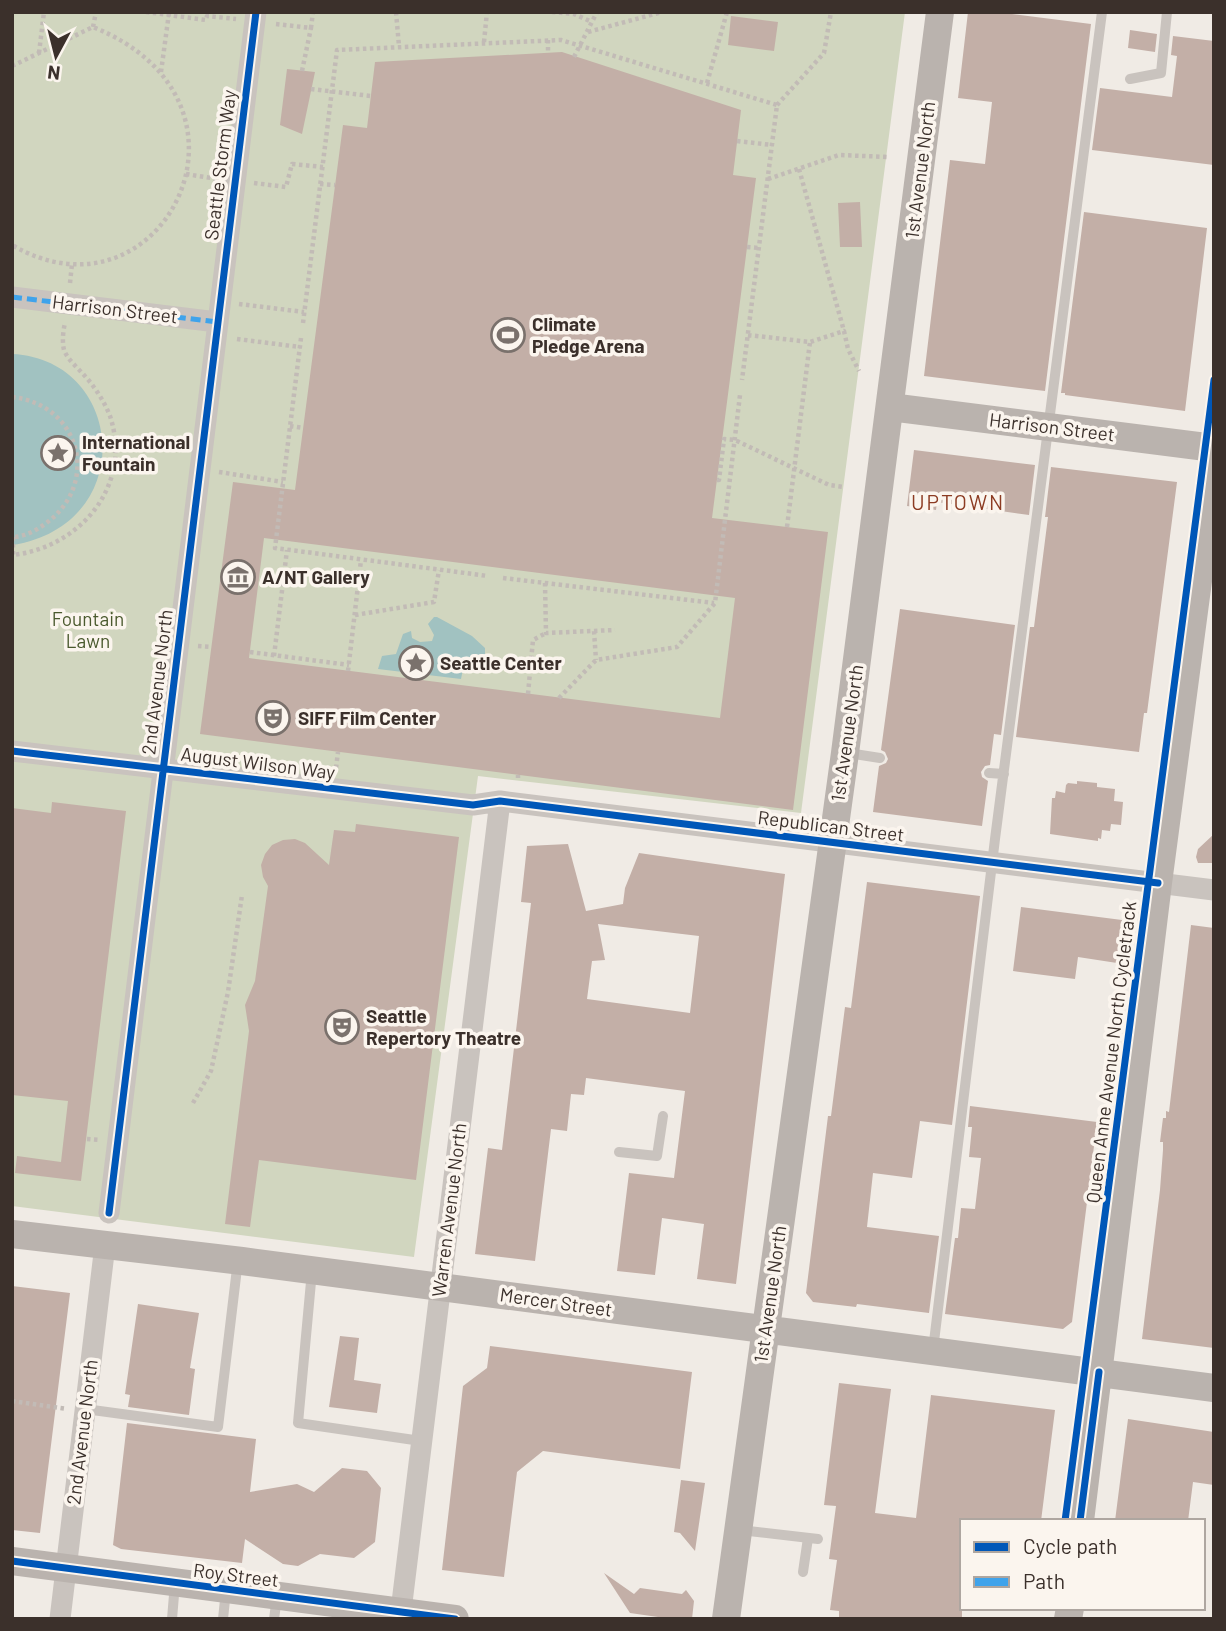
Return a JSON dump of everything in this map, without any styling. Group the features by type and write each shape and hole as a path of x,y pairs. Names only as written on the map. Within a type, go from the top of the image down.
{"main road":[{"name":"1st Avenue North","path":"726,1619 845,753 940,12"},
{"name":"Harrison Street","path":"890,407 1214,447"},
{"path":"1080,1519 1158,883 1214,460"},
{"name":"Mercer Street","path":"12,1234 440,1286 1214,1388"},
{"name":"Roy Street","path":"12,1561 226,1589 276,1607 455,1619"}],"street":[{"name":"Seattle Storm Way","path":"217,320 256,12"},
{"name":"Harrison Street","path":"12,297 217,320"},
{"name":"2nd Avenue North","path":"109,1213 217,320"},
{"name":"August Wilson Way","path":"12,751 472,805 500,801"},
{"name":"Republican Street","path":"500,801 1214,890"},
{"name":"Warren Avenue North","path":"400,1615 500,801"},
{"name":"2nd Avenue North","path":"60,1619 77,1409 105,1245"}],"lane":[{"path":"933,1351 992,862 1049,426 1056,344 1090,67 1102,12"},
{"path":"1130,79 1161,74 1167,12"},
{"path":"845,753 880,758"},
{"path":"989,773 1004,774"},
{"path":"619,1152 657,1156 663,1116"},
{"path":"77,1409 218,1427 237,1260"},
{"path":"312,1270 298,1423 421,1441"},
{"path":"737,1530 813,1538 803,1573"},
{"path":"172,1619 175,1583"},
{"path":"223,1619 226,1589"}],"path":[{"path":"39,53 44,12"},
{"path":"93,27 96,12"},
{"path":"146,12 206,20 207,14 220,17"},
{"path":"302,71 313,12"},
{"path":"396,12 399,46"},
{"path":"484,42 487,12"},
{"path":"552,12 574,14 592,22"},
{"path":"575,57 597,12"},
{"path":"587,32 662,12"},
{"path":"707,83 727,12"},
{"path":"742,380 777,105 824,53 831,12"},
{"path":"161,72 169,14"},
{"path":"285,26 311,28"},
{"path":"12,66 93,27"},
{"path":"12,245 29,254 59,263 82,264 115,257 144,241 167,219 181,191 189,145 184,115 173,88 147,58 126,43 93,27"},
{"path":"548,40 548,53"},
{"path":"303,323 337,50 561,40 777,105"},
{"path":"311,89 371,96"},
{"path":"737,141 772,145"},
{"path":"768,179 839,155 888,157"},
{"path":"274,185 286,187 292,164 323,167"},
{"path":"799,169 848,349 859,370"},
{"path":"186,174 197,176"},
{"path":"320,184 335,186"},
{"path":"747,247 759,248"},
{"path":"12,397 38,403 60,419 75,443 77,459 74,489 66,505 52,520 37,530 12,537 13,555 39,550 72,534 96,510 111,479 115,438 110,418 96,391 68,358 63,347 67,304"},
{"path":"217,320 304,312"},
{"path":"217,320 300,347"},
{"path":"748,335 810,342 844,331"},
{"path":"301,338 275,548 488,576"},
{"path":"787,527 810,342"},
{"path":"559,698 596,660 677,647 715,603 740,396"},
{"path":"290,426 303,428"},
{"path":"716,480 719,481 724,439 734,440 829,485 844,487"},
{"path":"242,474 283,482"},
{"path":"274,656 287,550"},
{"path":"250,652 349,668 361,560"},
{"path":"355,615 434,602 439,570"},
{"path":"503,578 715,603"},
{"path":"545,583 546,633"},
{"path":"528,694 533,640 546,633 615,630"},
{"path":"594,631 596,660"},
{"path":"193,1104 211,1071 228,992 242,895"},
{"path":"12,1401 77,1409"}],"green space":[{"name":"Seattle Center","path":"12,12 905,12 801,813 478,776 414,1257 12,1206"}],"water":[{"name":"International Fountain","path":"12,354 50,363 78,383 95,411 102,444 98,477 82,507 54,531 13,545"},
{"path":"434,617 472,636 485,648 485,659 474,658 473,670 463,669 461,679 378,669 382,656 396,654 403,634 411,631 412,638 420,642 432,641 434,635 428,624"}],"building":[{"path":"968,12 996,12 1091,24 1045,391 924,376 950,160 985,164 992,102 958,98"},
{"path":"731,16 778,22 774,51 728,45"},
{"path":"1130,30 1157,34 1155,52 1128,48"},
{"path":"1173,36 1214,41 1214,165 1092,150 1100,88 1172,97 1177,56 1171,55"},
{"name":"Climate Pledge Arena","path":"562,52 741,110 733,175 756,178 712,518 828,532 793,810 200,734 233,482 295,490 343,125 367,128 375,62","holes":["264,538 735,598 720,718 249,658"]},
{"path":"287,69 315,72 302,134 280,125"},
{"path":"860,202 862,247 840,247 838,203"},
{"path":"1084,212 1207,228 1185,411 1061,393"},
{"path":"914,450 1035,465 1029,515 937,502 936,510 907,506"},
{"path":"1051,467 1177,482 1147,713 1144,713 1139,752 1016,737 1030,627 1034,627 1048,517 1045,517"},
{"path":"900,609 1015,625 1001,735 994,734 990,765 985,766 981,772 982,777 988,781 982,826 873,812 879,766 888,759 881,750"},
{"path":"1077,781 1097,783 1097,787 1115,789 1114,801 1123,802 1121,825 1111,824 1110,831 1102,830 1101,839 1098,838 1098,841 1050,834 1052,798 1055,798 1056,791 1065,793 1068,783 1077,784"},
{"path":"52,802 126,811 81,1181 15,1173 17,1156 61,1162 68,1101 12,1095 12,808 51,813"},
{"name":"Seattle Repertory Theatre","path":"356,824 459,837 416,1180 259,1160 250,1227 225,1224 249,1031 245,1005 255,981 268,886 261,865 272,845 295,839 305,843 329,865 334,830 355,832"},
{"path":"1214,834 1214,863 1198,863 1198,849"},
{"path":"568,844 586,911 623,904 625,888 639,853 785,874 736,1284 697,1279 704,1224 662,1218 655,1275 617,1271 629,1173 674,1178 685,1091 586,1078 584,1095 571,1094 567,1131 551,1129 535,1261 475,1254 488,1148 502,1150 531,903 521,902 527,846","holes":["598,924 699,936 690,1013 587,999 592,961 605,960"]},
{"path":"867,882 980,896 952,1125 920,1121 912,1178 873,1173 867,1227 939,1236 929,1313 857,1304 856,1307 813,1302 806,1293 828,1116 831,1116 845,1007 851,1008"},
{"path":"1021,907 1122,920 1117,963 1078,957 1075,979 1013,971"},
{"path":"1191,925 1214,928 1214,1348 1142,1339 1160,1190 1163,1142 1160,1142 1163,1118 1166,1118 1166,1111 1169,1112"},
{"path":"970,1106 1097,1122 1072,1322 1063,1329 945,1314 961,1208 975,1209 981,1158 969,1157 972,1127 968,1127"},
{"path":"12,1286 70,1293 40,1533 12,1530"},
{"path":"138,1304 199,1313 190,1368 195,1369 189,1415 128,1407 130,1395 125,1394"},
{"path":"340,1336 359,1338 354,1380 381,1384 377,1413 329,1407"},
{"path":"490,1346 692,1372 680,1469 543,1451 517,1472 504,1577 442,1570 463,1386 487,1368"},
{"path":"839,1383 891,1389 875,1513 916,1518 931,1395 1055,1410 1041,1519 960,1519 962,1619 839,1619 839,1611 830,1610 837,1560 829,1559 836,1506 824,1505"},
{"path":"1128,1419 1214,1432 1214,1485 1193,1482 1188,1519 1115,1519"},
{"path":"127,1423 256,1439 250,1492 297,1484 314,1492 342,1468 367,1471 381,1488 375,1542 354,1558 320,1554 298,1566 283,1564 245,1539 242,1563 121,1549 113,1545"},
{"path":"681,1480 705,1483 695,1551 680,1533 674,1532"},
{"path":"604,1573 634,1594 640,1588 682,1594 686,1590 694,1601 692,1619 630,1613"}],"marked path":[{"path":"12,297 217,322"}],"cycle path":[{"path":"109,1213 256,12"},
{"name":"Queen Anne Avenue North Cycletrack","path":"1065,1519 1214,380"},
{"path":"12,751 473,805 500,801 1158,883"},
{"path":"1080,1519 1099,1372"},
{"path":"12,1561 455,1619"}],"place":[{"name":"Climate Pledge Arena","path":"508,335"},
{"name":"International Fountain","path":"58,453"},
{"name":"A/NT Gallery","path":"238,577"},
{"name":"Seattle Center","path":"416,663"},
{"name":"SIFF Film Center","path":"273,718"},
{"name":"Seattle Repertory Theatre","path":"342,1027"}],"district":[{"name":"UPTOWN","path":"958,503"}],"park label":[{"name":"Fountain Lawn","path":"88,630"}]}
